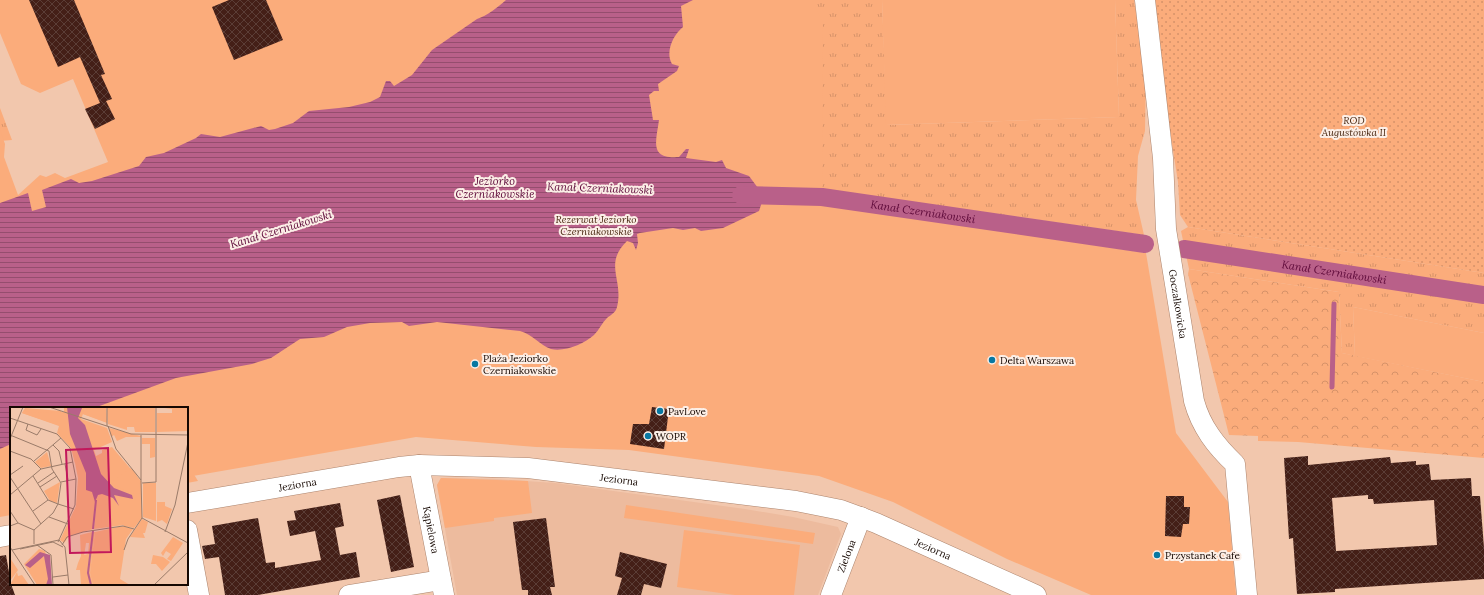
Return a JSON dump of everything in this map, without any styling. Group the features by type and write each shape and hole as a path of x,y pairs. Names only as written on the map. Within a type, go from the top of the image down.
{"street":[{"name":"Goczałkowicka","path":"1145,0 1163,158 1166,229 1194,401 1198,418 1206,431 1221,450 1235,464 1247,595"},
{"name":"Jeziorna","path":"188,503 399,466 419,465 528,468 796,501 841,510 861,517 1036,595"},
{"name":"Kąpielowa","path":"419,465 443,587"},
{"name":"Zielona","path":"831,595 861,517"},
{"path":"0,537 10,535"},
{"path":"188,535 199,595"},
{"path":"349,595 443,587"}],"shaded area":[{"path":"441,478 497,479 555,483 745,509 793,517 838,527 841,534 818,595 457,595 437,485"}],"green space":[{"name":"Rezerwat Jeziorko Czerniakowskie","path":"0,0 812,0 823,22 822,204 1146,253 1176,433 1228,502 1236,595 1091,595 1007,559 893,502 819,476 629,450 536,447 416,437 188,477 188,407 10,407 10,507 0,509 0,130 5,144 4,157 18,195 40,175 46,177 55,173 65,178 108,162 73,79 40,93 21,84 0,33"},
{"path":"759,0 882,0 887,125 1119,117 1115,0 1134,0 1146,70 1145,131 1138,156 1136,200 1144,235 821,189"},
{"path":"882,0 1115,0 1119,117 886,125"},
{"name":"ROD Augustówka II","path":"1152,0 1484,0 1484,273 1188,227 1180,215 1178,182 1156,42"},
{"path":"0,108 12,140 0,141"},
{"path":"1188,227 1484,273 1484,333 1353,307 1355,356 1342,353 1339,292 1189,269 1181,231"},
{"path":"1189,269 1339,292 1342,353 1484,382 1484,458 1298,442 1258,441 1258,436 1229,435 1188,274"},
{"path":"1353,307 1484,333 1484,382 1355,356"},
{"path":"188,465 198,481 188,483"},
{"path":"10,477 10,515 0,517 0,484"},
{"path":"441,478 528,481 532,513 494,518 494,521 445,528 437,485"},
{"path":"626,505 815,533 813,544 624,518"},
{"path":"684,530 800,545 794,595 735,595 677,587"}],"water":[{"name":"Jeziorko Czerniakowskie","path":"506,0 693,0 681,6 683,27 676,34 671,44 669,54 670,59 672,64 679,66 677,71 658,84 659,91 654,91 649,95 653,120 659,120 656,142 657,148 663,155 669,157 679,157 686,149 689,149 686,158 716,162 722,160 726,168 749,176 764,196 759,211 723,228 701,231 695,228 683,230 673,228 640,233 637,234 638,243 636,250 633,243 627,241 620,249 616,257 615,265 618,297 616,309 605,320 594,335 585,341 568,348 556,350 551,349 520,331 437,322 409,326 402,322 370,323 347,327 324,337 300,339 271,358 252,364 176,378 97,407 10,407 10,444 0,449 0,203 28,193 32,211 46,207 42,190 71,179 79,183 92,181 139,166 146,157 164,153 196,138 201,134 220,137 261,126 269,130 275,129 293,123 309,111 349,107 370,102 380,97 386,81 390,81 394,86 412,75 432,50 477,19 492,11"}],"building":[{"path":"29,0 74,0 105,74 101,75 112,99 106,101 115,119 95,129 85,109 100,103 80,57 58,67"},
{"path":"229,0 266,0 283,40 234,60 212,7"},
{"name":"WOPR","path":"652,407 669,409 664,449 630,444 633,424 649,424"},
{"path":"1308,456 1308,465 1390,457 1391,463 1416,461 1416,465 1429,464 1431,480 1471,478 1472,496 1480,496 1484,548 1484,579 1335,589 1335,592 1297,594 1293,538 1289,539 1284,458","holes":["1368,495 1368,499 1373,499 1374,504 1434,500 1437,545 1336,551 1332,498"]},
{"path":"400,495 414,567 391,572 377,500"},
{"path":"1166,496 1184,496 1184,507 1190,507 1189,524 1183,524 1181,537 1165,536"},
{"path":"340,503 344,526 335,528 340,555 356,552 360,577 258,595 225,595 219,557 205,559 202,546 215,544 212,526 258,518 266,563 275,562 275,568 321,560 315,531 290,536 287,521 296,520 294,511"},
{"path":"546,518 555,587 550,587 552,595 528,595 528,590 522,590 513,522"},
{"path":"620,552 667,564 661,588 644,584 641,595 617,595 622,578 615,576"},
{"path":"6,555 10,585 11,585 15,595 0,595 0,556"}],"waterway":[{"name":"Kanał Czerniakowski","path":"741,195 822,197 1145,244"},
{"name":"Kanał Czerniakowski","path":"1184,249 1484,295"},
{"path":"1332,387 1334,304"}],"place":[{"name":"Delta Warszawa","path":"992,360"},
{"name":"Plaża Jeziorko Czerniakowskie","path":"475,364"},
{"name":"PavLove","path":"660,411"},
{"name":"WOPR","path":"648,436"},
{"name":"Przystanek Cafe","path":"1157,555"}]}
